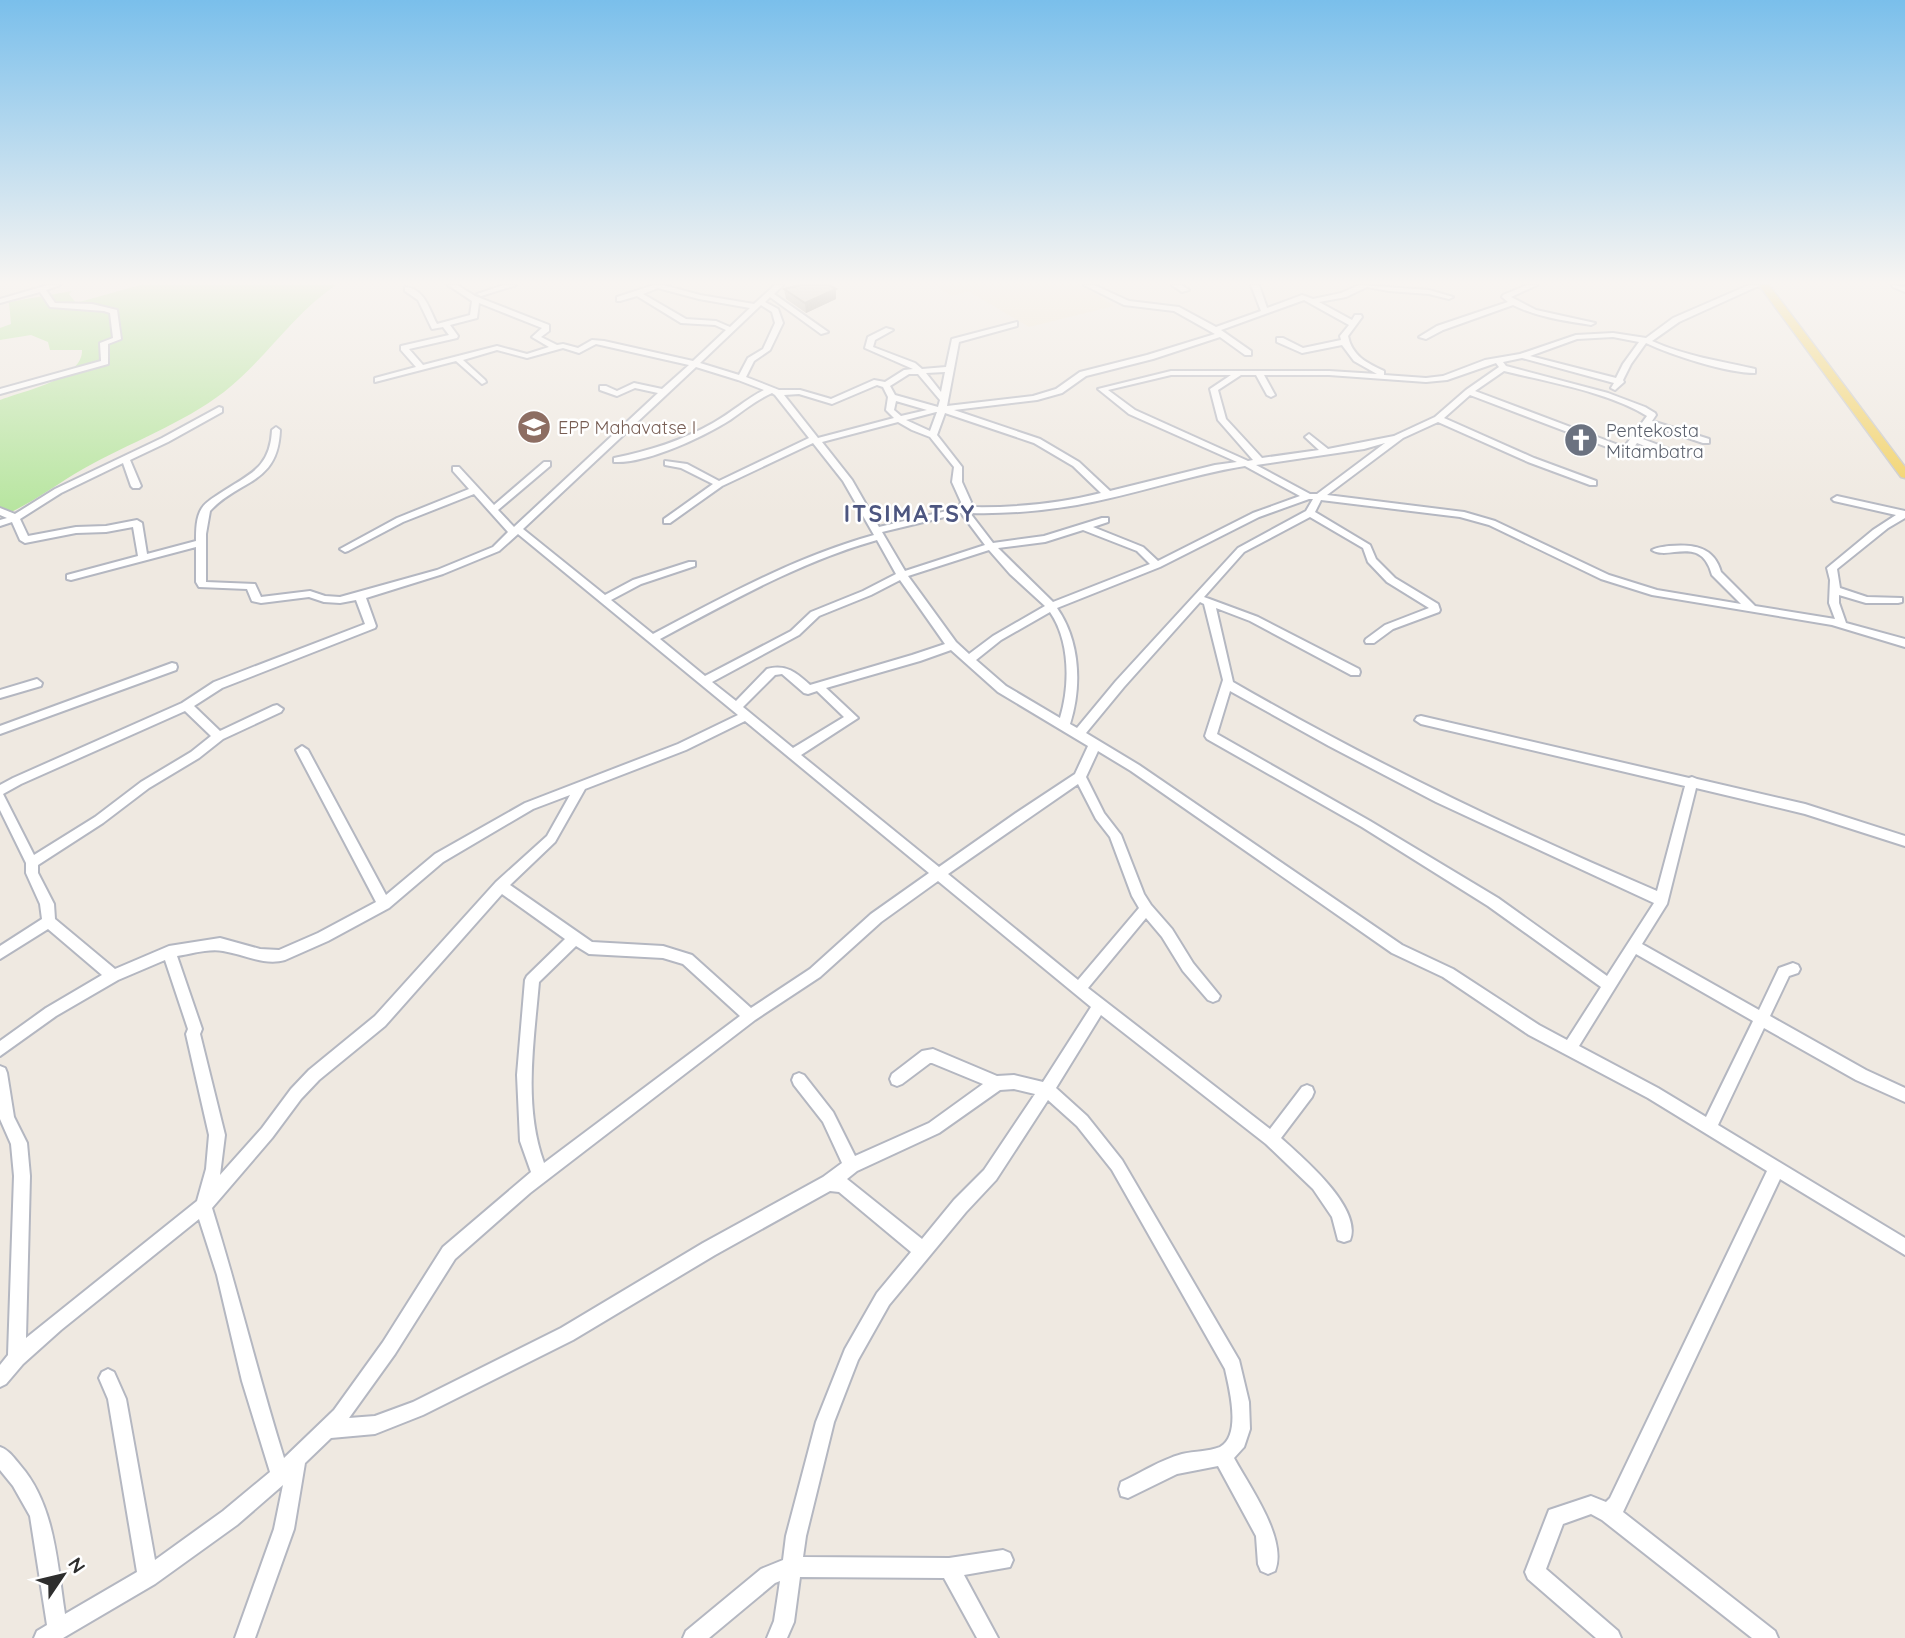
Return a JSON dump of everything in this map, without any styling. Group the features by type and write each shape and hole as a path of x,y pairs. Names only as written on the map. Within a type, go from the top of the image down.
{"main road":[{"path":"1821,361 1905,475"}],"street":[{"path":"0,392 105,361"},
{"path":"415,361 421,368"},
{"path":"377,380 445,361"},
{"path":"461,361 482,382"},
{"path":"683,361 776,391 800,392 832,402 872,383 887,385 902,374 949,369"},
{"path":"276,430 277,446 272,460 260,472 216,500 205,511 201,582 203,585 251,586 256,599 261,600 310,594 324,599 340,600 430,575 496,548 697,361"},
{"path":"741,378 750,361"},
{"path":"899,361 920,371 940,406"},
{"path":"933,435 950,361"},
{"path":"667,521 719,484 815,440 899,421 940,406 1044,396 1059,391 1083,374 1133,361"},
{"path":"1359,361 1400,379 1435,379 1509,361"},
{"path":"1543,361 1620,382"},
{"path":"1609,397 1620,382 1629,361"},
{"path":"1706,361 1752,371"},
{"path":"652,639 780,572 878,533 963,510 1005,511 1078,502 1214,468 1364,446 1400,436 1438,419 1501,365"},
{"path":"1469,392 1620,449 1628,449 1651,415 1650,412 1609,397 1501,365"},
{"path":"1243,372 1213,389 1222,420 1260,462"},
{"path":"1388,376 1258,372 1161,373 1102,389 1132,412 1246,463 1313,497 1461,514 1492,523 1575,564 1629,586 1842,625 1905,643"},
{"path":"1258,372 1271,395"},
{"path":"603,388 617,394 637,385 663,392"},
{"path":"887,385 892,397 890,410 899,421 916,431 933,435 958,467 957,482 966,502 963,510"},
{"path":"776,391 847,480 902,575 952,645 1002,689 1146,775 1397,950 1448,972 1534,1030 1710,1126 1905,1247"},
{"path":"597,455 617,460 640,457 668,448 728,417 756,397 776,391"},
{"path":"892,397 940,406 1037,441 1076,464 1107,494"},
{"path":"0,523 15,518 58,491 125,460 219,410"},
{"path":"1438,419 1531,460 1592,483"},
{"path":"1647,422 1706,441"},
{"path":"968,660 997,638 1050,607 1157,565 1256,515 1313,497 1400,436"},
{"path":"1309,437 1325,452"},
{"path":"1634,439 1669,453"},
{"path":"125,460 136,486"},
{"path":"617,460 626,467"},
{"path":"668,463 684,466 719,484"},
{"path":"493,510 547,464"},
{"path":"456,468 493,510 516,531 604,599 1098,1005 1271,1139 1318,1183 1339,1214 1344,1234"},
{"path":"345,549 400,520 475,490"},
{"path":"1310,513 1313,497"},
{"path":"1837,499 1905,514"},
{"path":"963,510 992,546 1059,617 1071,651 1069,661 1073,686 1069,713 1063,727"},
{"path":"0,511 15,518 25,540 137,523 143,558"},
{"path":"1079,734 1203,599 1247,545 1310,513"},
{"path":"1310,513 1361,542 1367,547 1371,560 1391,580 1434,606 1435,610 1430,614 1405,620 1370,641"},
{"path":"1842,625 1834,603 1832,568 1851,555 1871,533 1905,514"},
{"path":"704,681 795,633 815,614 867,593 902,575 992,546 1045,539 1105,520"},
{"path":"1083,527 1140,549 1157,565"},
{"path":"71,577 202,542"},
{"path":"1657,550 1693,546 1700,549 1716,569 1716,573 1751,608"},
{"path":"604,599 637,582 692,564"},
{"path":"1835,590 1866,600 1898,600"},
{"path":"0,791 186,706 218,685 371,626 360,596"},
{"path":"1203,599 1254,619 1355,672"},
{"path":"1203,599 1227,684 1211,736 1366,824 1482,895 1610,986"},
{"path":"0,1049 51,1012 113,976 169,952 220,944 260,955 280,956 323,937 384,904 439,858 529,806 682,747 741,712 771,672 779,669 790,673 808,690 923,658 952,645"},
{"path":"1,734 172,667"},
{"path":"0,694 37,683"},
{"path":"1227,684 1409,785 1661,899"},
{"path":"793,754 852,718 818,686"},
{"path":"186,706 219,736"},
{"path":"32,863 99,820 145,785 195,755 219,736 277,709"},
{"path":"1421,720 1805,809 1905,841"},
{"path":"0,1456 20,1479 39,1514 51,1634 148,1577 230,1518 280,1475 340,1416 389,1348 449,1253 474,1228 540,1174 750,1016 816,973 876,918 1080,777 1095,744"},
{"path":"302,750 384,904"},
{"path":"1080,777 1100,816 1115,835 1138,896 1167,933 1188,967 1213,996"},
{"path":"1570,1048 1635,947 1661,899 1692,781"},
{"path":"0,1378 17,1357 55,1324 203,1206 314,1075 380,1021 501,886 551,839 581,786"},
{"path":"0,798 32,863 32,873 47,904 48,922 113,976"},
{"path":"501,886 589,948 663,952 687,959 750,1016"},
{"path":"1079,989 1146,909"},
{"path":"0,953 48,922"},
{"path":"540,1174 528,1141 524,1075 532,980 574,939"},
{"path":"1635,947 1860,1075 1905,1095"},
{"path":"169,952 195,1028 193,1034 217,1136 214,1169 203,1206 225,1275 251,1381 280,1475"},
{"path":"1710,1126 1784,972 1793,969"},
{"path":"777,1638 784,1622 796,1536 825,1422 850,1355 883,1299 922,1250 990,1175 1047,1090 1098,1005"},
{"path":"897,1079 927,1056 933,1056 997,1083 1014,1082 1047,1090 1082,1121 1116,1165 1233,1366 1241,1404 1242,1425 1232,1448 1223,1456 1177,1465 1128,1489"},
{"path":"0,1073 7,1118 19,1143 22,1176 17,1357"},
{"path":"799,1080 828,1116 851,1166"},
{"path":"327,1429 375,1425 416,1409 567,1334 709,1249 829,1183 851,1166 934,1128 997,1083"},
{"path":"1271,1139 1307,1092"},
{"path":"1609,1513 1617,1505 1777,1168"},
{"path":"829,1183 842,1185 922,1250"},
{"path":"108,1378 117,1399 148,1577"},
{"path":"1223,1456 1265,1534 1268,1564"},
{"path":"246,1638 284,1529 297,1458"},
{"path":"1611,1638 1535,1572 1556,1517 1591,1505 1609,1513 1768,1638"},
{"path":"693,1638 768,1576 791,1567 949,1568 1003,1560"},
{"path":"949,1568 988,1638"}],"green space":[{"path":"79,361 257,361 208,403 173,424 83,469 32,501 0,517 0,400 36,388 73,369"}],"place":[{"name":"EPP Mahavatse I","path":"534,427"},
{"name":"Pentekosta Mitambatra","path":"1581,440"}],"district":[{"name":"ITSIMATSY","path":"910,513"}]}
